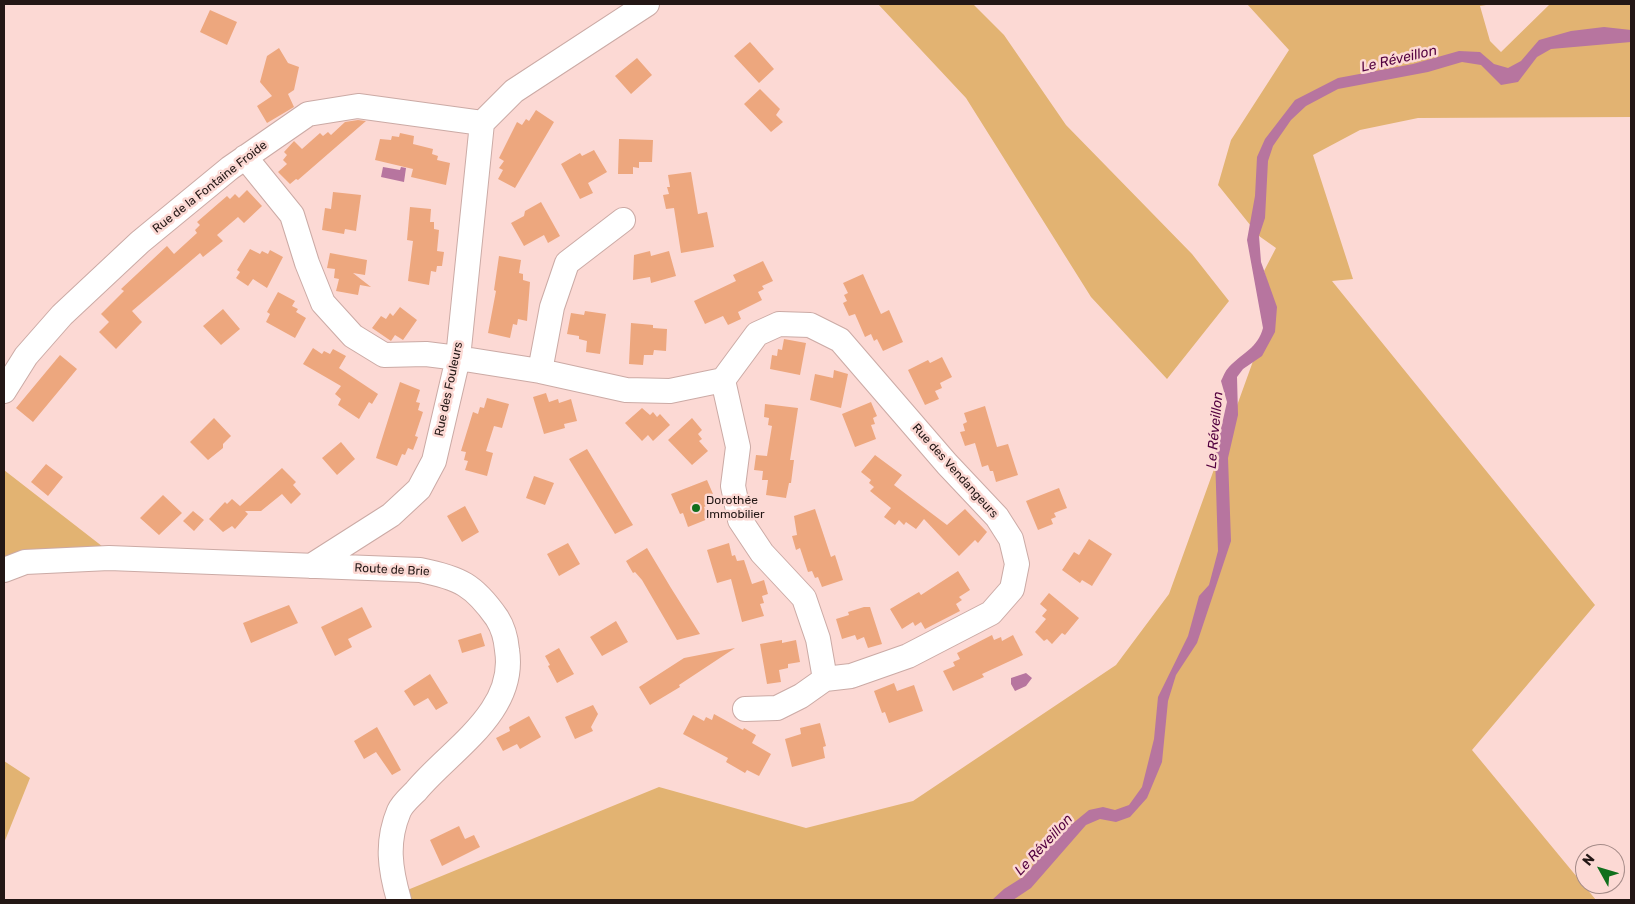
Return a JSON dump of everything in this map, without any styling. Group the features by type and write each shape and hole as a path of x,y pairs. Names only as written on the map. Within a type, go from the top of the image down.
{"street":[{"path":"482,123 514,91 647,4"},
{"name":"Rue de la Fontaine Froide","path":"4,391 26,356 62,315 140,242 245,157 308,114 358,106 482,123"},
{"name":"Rue des Fouleurs","path":"311,566 392,515 419,489 434,461 458,358 482,123"},
{"path":"245,157 292,214 307,263 323,303 353,336 384,355 426,354 458,358 540,371 626,390 670,391 723,380 738,447 733,486 740,520 762,553 804,598 818,639 826,679"},
{"path":"540,371 552,307 567,263 623,220"},
{"name":"Rue des Vendangeurs","path":"723,380 757,334 779,324 810,325 840,340 947,464 997,517 1011,538 1018,564 1012,588 991,613 908,656 850,676 826,679 801,696 777,708 745,710"},
{"name":"Route de Brie","path":"4,570 25,562 109,558 420,570 451,576 482,596 504,628 509,663 502,693 482,724 425,780 400,810 392,837 391,870 399,900"}],"shaded area":[{"path":"878,4 973,4 1004,35 1066,125 1192,254 1229,301 1167,379 1091,297 966,98"},
{"path":"1247,4 1492,4 1480,6 1490,41 1501,52 1548,4 1631,4 1631,117 1418,118 1360,130 1313,155 1353,279 1332,281 1595,605 1472,750 1575,875 1575,894 1591,894 1596,900 383,900 659,787 806,828 913,801 1116,665 1169,594 1274,303 1264,271 1276,248 1259,236 1218,185 1231,140 1289,50"},
{"path":"1604,27 1631,30 1631,42 1551,49 1537,57 1518,82 1501,85 1481,65 1462,62 1428,72 1338,89 1306,106 1291,120 1273,146 1268,161 1265,218 1259,236 1261,262 1277,307 1275,332 1262,356 1243,369 1237,377 1238,415 1228,458 1231,541 1197,643 1176,675 1168,701 1162,762 1147,798 1130,817 1116,822 1100,819 1086,825 1031,888 1013,900 992,900 1004,889 1023,877 1061,833 1089,810 1103,807 1115,810 1129,805 1142,787 1154,739 1158,697 1188,636 1199,596 1209,585 1218,551 1215,455 1227,402 1221,381 1229,367 1257,341 1263,328 1247,240 1255,196 1257,157 1265,139 1295,100 1338,78 1413,64 1459,51 1480,52 1494,64 1508,68 1521,61 1539,40 1571,31"},
{"path":"383,167 400,170 401,167 406,168 404,182 381,177"},
{"path":"4,470 107,550 4,558"},
{"path":"1026,673 1032,678 1026,686 1015,691 1011,684 1011,678"},
{"path":"4,761 30,778 4,843"}],"building":[{"path":"210,10 237,22 227,45 200,32"},
{"path":"750,42 774,69 759,83 734,56"},
{"path":"279,48 288,63 299,67 294,90 288,94 294,107 267,123 257,106 272,96 260,82 267,56"},
{"path":"637,58 652,75 631,94 615,76"},
{"path":"760,89 780,109 776,115 783,122 771,132 744,104"},
{"path":"536,110 554,122 515,188 498,179 503,170 499,168 504,161 499,158 517,122 522,125 526,119 529,121"},
{"path":"366,121 298,180 296,179 290,184 278,172 287,164 283,160 287,155 284,152 294,141 302,149 320,133 323,136 328,132 331,135 345,122"},
{"path":"400,133 414,136 413,144 433,149 432,154 438,156 437,160 450,163 446,185 411,177 413,169 375,160 380,139 391,140 392,136 399,137"},
{"path":"619,139 653,140 652,162 639,162 639,168 633,167 633,174 618,174"},
{"path":"594,150 607,172 588,183 593,193 580,199 561,164 580,153 582,156"},
{"path":"691,172 698,214 707,212 714,247 681,253 674,208 666,209 663,195 669,194 667,187 670,187 668,175"},
{"path":"247,190 262,206 244,223 238,217 217,235 223,241 203,257 200,253 132,311 142,322 116,349 99,332 109,322 101,314 124,291 121,289 167,246 174,254 197,233 195,230 200,225 197,222 227,196 230,199 235,194 239,198"},
{"path":"333,192 361,195 356,231 345,229 344,234 322,230 325,208 331,209"},
{"path":"541,202 560,236 548,243 544,235 524,246 511,223 524,216 525,211"},
{"path":"410,207 431,209 430,222 434,222 434,229 439,230 437,251 444,252 442,266 437,266 436,272 431,271 429,285 408,281 413,241 407,240"},
{"path":"250,249 260,254 262,251 268,254 270,250 283,257 267,288 253,279 248,286 236,278 240,272 237,270"},
{"path":"650,251 651,256 669,251 676,276 651,283 650,277 633,280 634,255"},
{"path":"330,253 367,260 365,275 353,273 371,287 360,285 358,295 336,291 339,279 334,278 335,269 327,268"},
{"path":"499,256 521,260 519,273 523,274 523,280 530,282 527,321 518,319 517,325 513,324 510,338 488,333 496,291 494,290"},
{"path":"763,261 773,281 762,286 764,289 758,292 762,300 738,312 741,319 728,325 723,316 705,324 694,301 736,281 733,275"},
{"path":"863,274 881,314 889,310 903,342 883,351 877,339 874,341 871,334 865,337 855,314 849,316 843,303 847,301 844,295 848,293 843,283"},
{"path":"278,292 295,301 292,306 298,309 296,312 306,318 295,338 266,322 270,314 267,312"},
{"path":"400,307 417,320 403,340 395,335 391,341 372,328 381,316 386,319 390,313 393,316"},
{"path":"223,309 240,329 221,345 203,326"},
{"path":"585,311 606,314 600,354 586,352 587,341 579,339 579,336 567,334 571,313 584,315"},
{"path":"631,323 653,325 653,328 667,329 666,351 654,350 653,355 644,355 643,365 629,364"},
{"path":"784,339 806,343 800,375 770,369 772,355 777,356 778,349 782,350"},
{"path":"313,348 322,354 324,351 330,354 333,349 346,356 339,368 378,394 372,404 369,402 359,419 338,405 341,399 335,394 341,386 303,364"},
{"path":"60,355 77,369 33,422 16,408"},
{"path":"942,357 952,377 940,383 942,388 935,391 939,399 925,405 908,370 928,360 930,363"},
{"path":"834,370 848,374 841,408 810,400 815,374 833,378"},
{"path":"400,382 420,390 416,402 420,403 418,410 423,412 415,436 418,437 413,450 408,448 405,455 402,454 397,466 376,458"},
{"path":"546,393 549,402 558,399 559,403 571,399 577,421 564,424 565,428 544,434 533,397"},
{"path":"487,398 509,404 502,428 494,426 486,451 493,453 487,476 465,470 468,461 464,460 466,452 461,451 473,412 478,414 480,407 484,408"},
{"path":"871,402 877,416 873,418 875,424 871,425 876,439 855,447 842,414"},
{"path":"765,404 798,408 790,460 794,460 791,483 789,483 786,498 766,495 768,480 762,480 763,471 754,470 756,455 767,456 772,426 768,425 769,418 764,417"},
{"path":"985,406 997,447 1008,444 1018,475 996,482 993,471 990,471 988,465 982,467 975,443 965,446 960,432 965,431 963,424 967,422 964,413"},
{"path":"642,408 650,415 653,412 657,417 660,414 670,425 653,441 648,435 642,441 625,423"},
{"path":"214,418 231,436 223,444 223,448 208,460 190,442"},
{"path":"692,418 702,430 698,434 702,439 699,441 708,451 692,465 668,440"},
{"path":"341,442 355,459 337,475 322,458"},
{"path":"587,449 633,525 615,534 569,459"},
{"path":"875,455 902,475 894,485 947,525 965,509 987,532 978,543 975,540 959,556 924,519 916,529 906,522 904,525 899,520 895,525 884,517 891,508 870,491 874,487 869,483 871,480 861,472"},
{"path":"46,464 63,477 48,496 31,482"},
{"path":"282,468 296,482 293,485 301,494 291,504 282,494 261,511 245,511 248,514 235,529 232,526 223,532 209,519 225,502 227,504 232,499 240,506"},
{"path":"534,476 554,483 545,505 526,498"},
{"path":"707,480 713,494 707,496 710,504 704,507 708,519 688,527 683,513 680,514 671,494"},
{"path":"1059,488 1067,508 1054,513 1056,517 1051,519 1053,524 1038,530 1026,501"},
{"path":"163,495 182,513 159,535 140,518"},
{"path":"465,506 479,532 462,542 447,516"},
{"path":"815,509 831,557 835,555 843,580 822,587 818,577 815,578 812,571 808,572 800,548 796,550 792,536 797,535 794,516"},
{"path":"193,511 204,520 194,531 183,521"},
{"path":"1089,539 1112,554 1092,586 1082,580 1080,583 1062,570 1074,552 1079,555"},
{"path":"568,543 580,564 559,576 547,554"},
{"path":"729,543 732,556 735,555 737,561 744,560 752,584 764,580 768,594 762,596 764,603 760,604 764,616 742,622 731,579 717,583 707,550"},
{"path":"647,548 700,634 677,640 642,580 635,572 633,573 626,561"},
{"path":"958,571 970,590 959,597 962,600 956,604 960,611 925,629 921,622 915,626 913,622 902,629 890,609 919,592 921,595"},
{"path":"1049,593 1079,618 1065,635 1062,633 1052,644 1047,639 1044,641 1035,632 1046,619 1042,616 1047,610 1040,604"},
{"path":"289,605 298,623 251,643 243,623"},
{"path":"362,607 372,627 348,639 352,647 335,656 321,627"},
{"path":"870,607 882,644 868,648 864,637 857,640 855,635 842,639 836,619 849,615 848,612"},
{"path":"616,621 628,642 602,656 590,637"},
{"path":"481,633 485,646 462,653 458,640"},
{"path":"992,635 994,640 1001,637 1002,641 1013,635 1023,655 982,674 984,677 953,691 943,671 955,666 953,662 960,659 957,653"},
{"path":"782,640 782,643 796,640 800,662 788,664 788,668 779,670 781,682 767,684 760,644"},
{"path":"559,648 574,674 557,683 545,656"},
{"path":"735,648 679,685 680,687 650,705 639,687 684,658"},
{"path":"430,674 448,703 436,710 428,698 414,706 404,691"},
{"path":"894,683 897,691 914,685 923,711 889,723 885,712 882,713 874,691"},
{"path":"593,705 598,714 591,727 593,731 575,739 565,717"},
{"path":"714,714 756,735 752,743 771,754 759,776 747,770 745,773 726,762 728,758 683,734 693,715 704,721 706,717 712,720"},
{"path":"529,716 541,737 520,749 517,744 503,751 496,738 510,731 509,727"},
{"path":"820,723 826,746 823,747 825,758 792,767 785,739 801,734 800,728"},
{"path":"377,727 401,770 392,775 376,752 364,759 354,741"},
{"path":"459,826 465,839 474,835 480,847 442,866 430,840"}],"place":[{"name":"Dorothée Immobilier","path":"696,508"}],"water label":[{"name":"Le Réveillon","path":"1399,59"},
{"name":"Le Réveillon","path":"1215,430"},
{"name":"Le Réveillon","path":"1044,845"}]}
